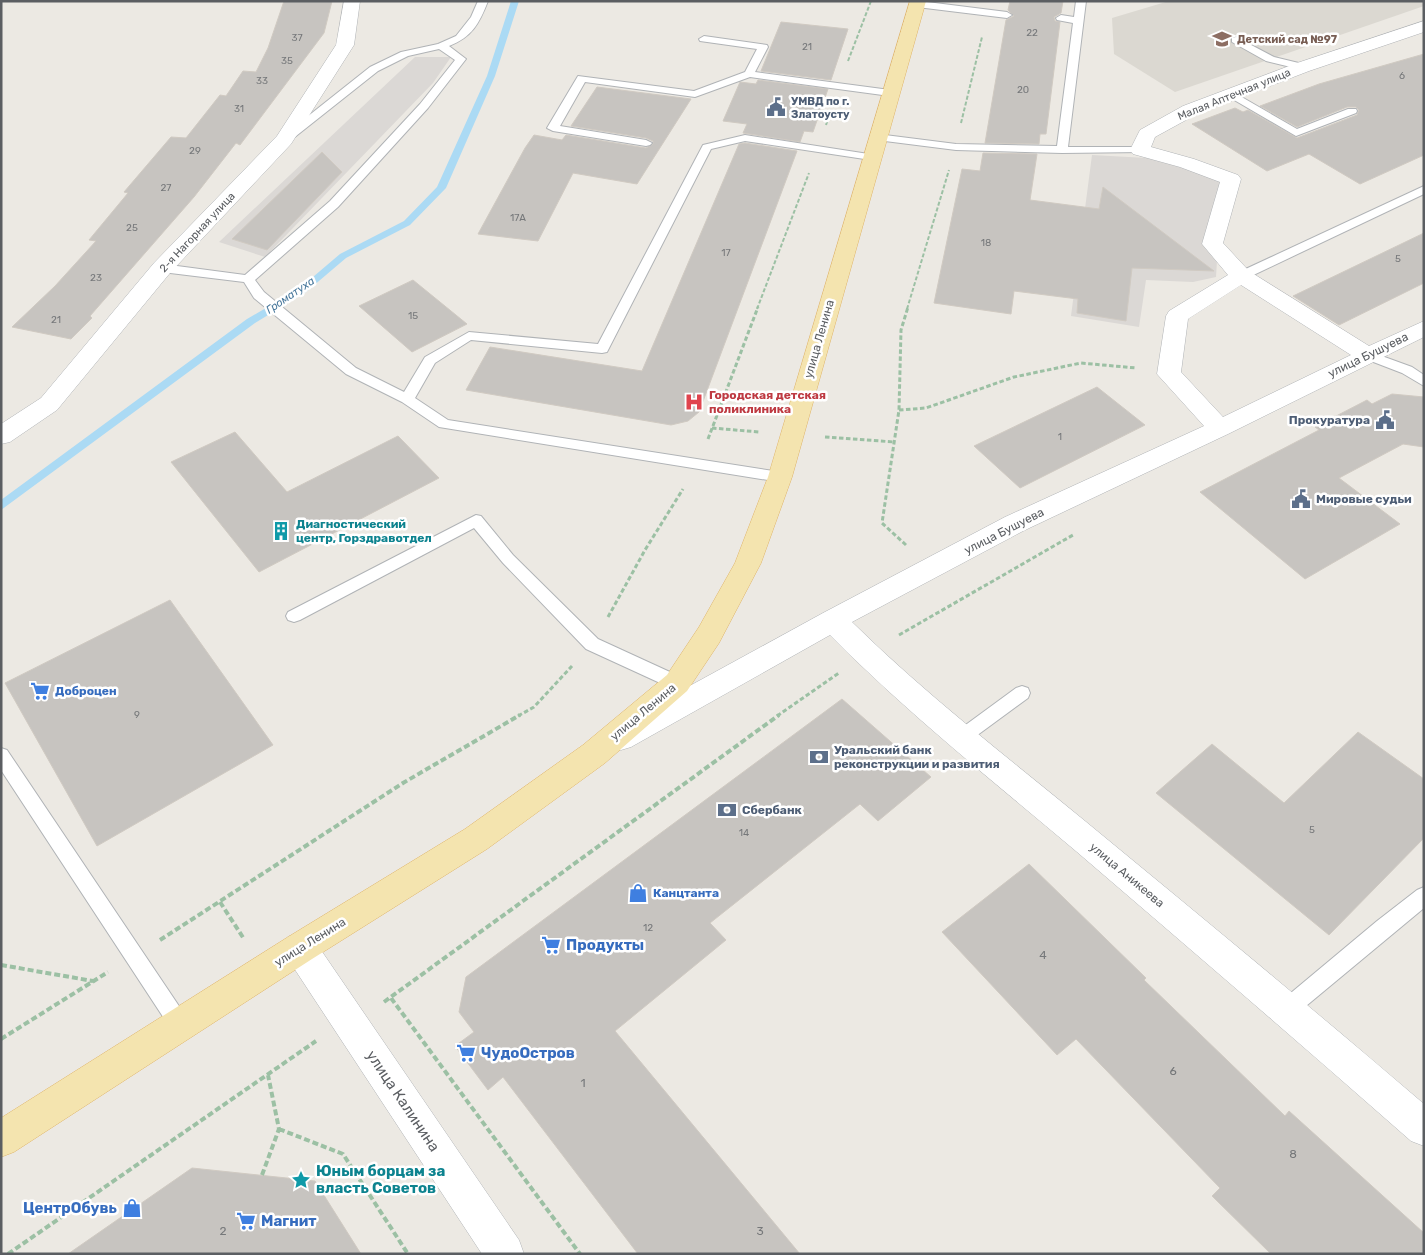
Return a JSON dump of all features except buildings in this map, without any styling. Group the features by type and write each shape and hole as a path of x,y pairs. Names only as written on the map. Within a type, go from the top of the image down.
{"main road":[{"name":"улица Ленина","path":"1,1139 300,948 476,839 594,754 677,683 709,635 748,563 780,477 917,3"}],"street":[{"name":"2-я Нагорная улица","path":"1,436 49,404 162,268 284,140 345,46 352,1"},
{"name":"Малая Аптечная улица","path":"1140,150 1147,134 1190,110 1234,95 1303,66 1424,26"},
{"path":"1140,150 1187,162 1232,179 1212,244 1241,276 1368,355"},
{"path":"1220,428 1168,374 1177,316 1241,276"},
{"name":"улица Бушуева","path":"594,754 833,620 1014,524 1220,428 1424,328"},
{"name":"улица Аникеева","path":"833,620 865,654 1287,1009 1424,1128"},
{"name":"улица Калинина","path":"300,948 505,1254"}],"lane":[{"path":"284,140 374,69 405,54 441,46 460,38 476,18 483,1"},
{"path":"1062,150 1081,1"},
{"path":"917,3 1007,15"},
{"path":"1061,18 1078,21"},
{"path":"704,39 763,46 749,74"},
{"path":"1236,40 1270,59 1303,66"},
{"path":"248,279 334,204 424,106 461,59 441,46"},
{"path":"646,143 553,128 582,78 695,94 749,74 890,93"},
{"path":"1234,95 1296,133 1352,111"},
{"path":"407,399 430,360 469,336 602,349 707,148 746,138 874,147 1140,150"},
{"path":"1241,276 1424,189"},
{"path":"162,268 248,279 259,295 351,371 407,399 444,424 780,477"},
{"path":"1368,355 1407,370 1424,382"},
{"path":"294,616 476,520 508,559 592,644 677,683"},
{"path":"962,737 1022,693"},
{"path":"1,754 180,1025"},
{"path":"1287,1009 1384,927 1424,896"}],"path":[{"path":"8,1254 315,1042 392,998 739,743 865,654 955,602 931,568 882,522 899,410 901,330 956,147 988,11"},
{"path":"899,410 926,408 1014,377 1081,363 1128,367 1168,374"},
{"path":"1,965 94,982"},
{"path":"392,998 580,1254"},
{"path":"262,1176 279,1129 268,1075"},
{"path":"279,1129 343,1154 408,1254"}],"shaded area":[{"name":"Детский сад №97","path":"1169,1 1424,1 1424,6 1175,92 1114,54 1112,18"},
{"path":"415,57 451,57 433,83 265,257 219,242"},
{"path":"1092,155 1147,158 1222,179 1216,277 1193,282 1146,280 1139,327 1071,316"}],"waterway":[{"name":"Громатуха","path":"1,506 251,321 303,290 343,256 407,223 441,188 491,76 515,1"}],"place":[{"name":"Детский сад №97","path":"1222,39"},
{"name":"УМВД по г. Златоусту","path":"776,107"},
{"name":"Городская детская поликлиника","path":"694,402"},
{"name":"Прокуратура","path":"1385,420"},
{"name":"Мировые судьи","path":"1301,499"},
{"name":"Диагностический центр, Горздравотдел","path":"281,531"},
{"name":"Доброцен","path":"40,691"},
{"name":"Уральский банк реконструкции и развития","path":"819,757"},
{"name":"Сбербанк","path":"727,810"},
{"name":"Канцтанта","path":"638,893"},
{"name":"Продукты","path":"551,945"},
{"name":"ЧудоОстров","path":"466,1053"},
{"name":"Юным борцам за власть Советов","path":"301,1180"},
{"name":"ЦентрОбувь","path":"132,1208"},
{"name":"Магнит","path":"246,1221"}]}
